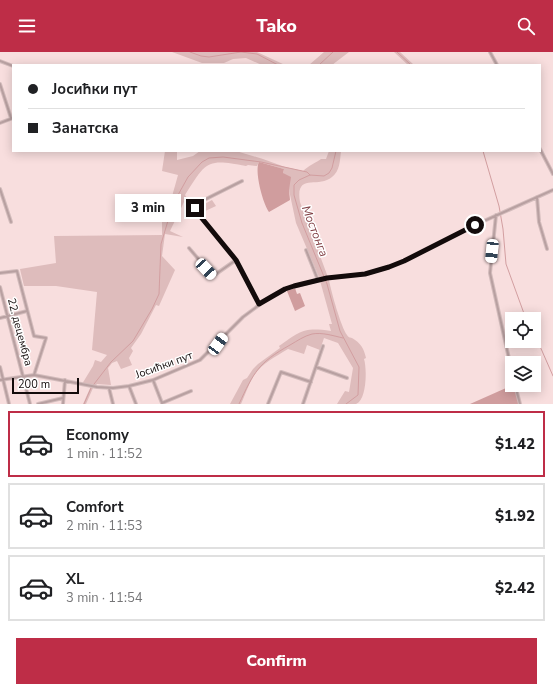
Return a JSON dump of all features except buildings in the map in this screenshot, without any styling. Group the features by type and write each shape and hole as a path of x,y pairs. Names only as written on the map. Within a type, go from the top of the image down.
{"street":[{"path":"490,52 496,64"},
{"path":"0,62 12,66"},
{"path":"0,84 12,118 0,123"},
{"path":"541,151 553,174"},
{"path":"242,181 198,204 195,208 236,260 259,304"},
{"path":"0,189 11,222"},
{"name":"Јосићки пут","path":"2,380 34,375 108,388 129,386 153,380 200,360 218,344 234,324 259,304 285,289 327,278 365,274 389,267 553,190"},
{"path":"536,197 539,222 547,249"},
{"path":"497,215 490,273 508,356"},
{"path":"189,248 212,275 216,274 236,260"},
{"path":"306,250 319,280"},
{"path":"0,273 17,271 34,336 46,338 34,375"},
{"name":"22. децембра","path":"0,287 30,404"},
{"path":"0,318 27,311"},
{"path":"303,404 323,346"},
{"path":"0,367 9,404"},
{"path":"316,367 347,378"},
{"path":"268,404 281,372 311,382"},
{"path":"63,404 65,380"},
{"path":"153,380 162,404 191,391"},
{"path":"129,386 136,404"},
{"path":"108,388 113,404"},
{"path":"517,392 520,404"},
{"path":"38,404 64,398"}],"shaded area":[{"path":"172,52 257,52 283,64 260,64 246,58 233,59 224,63 202,63"},
{"path":"324,52 349,52 333,64 310,64"},
{"path":"394,52 400,52 413,64 407,64"},
{"path":"165,152 177,152 177,160 193,156 199,152 239,152 285,167 303,171 321,159 326,159 329,152 341,152 339,165 335,175 320,182 304,184 299,193 300,202 329,280 336,309 342,325 349,337 360,344 366,358 364,359 366,369 365,383 360,401 356,404 337,404 345,391 349,392 353,368 338,343 324,338 320,350 307,345 304,354 288,349 269,361 256,372 241,404 230,404 243,380 247,378 258,364 280,348 279,346 303,331 331,331 329,324 332,324 319,277 296,223 289,190 283,173 284,169 259,162 257,166 215,163 208,165 198,175 185,195 191,204 184,202 170,231 183,237 165,234 162,256 175,270 159,306 156,305 141,334 131,348 133,351 129,358 132,365 121,369 117,361 112,363 108,368 111,385 97,384 93,388 86,404 83,404 91,386 82,384 95,360 101,362 107,355 92,350 97,292 56,286 24,286 20,269 56,263 54,236 162,235 162,204 166,204 167,200 171,200 178,175 162,171"},
{"path":"259,162 284,169 283,173 291,177 289,190 290,200 269,212 264,202 258,180"},
{"path":"212,200 216,206 201,213 197,208"},
{"path":"295,288 297,294 300,293 305,306 295,311 287,291"},
{"path":"505,389 505,392 517,392 520,404 470,404"}],"waterway":[{"name":"Мостонга","path":"190,52 209,57 241,52 257,54 276,64"},
{"path":"320,64 333,52"},
{"path":"397,52 410,64"},
{"name":"Мостонга","path":"336,152 332,168 329,173 324,176 310,175 299,180 294,185 294,195 302,223 327,284 340,331 359,367 358,395 346,404"},
{"path":"483,152 499,206 503,229 506,264 523,312"},
{"path":"84,404 91,388 111,362 133,341 152,309 159,294 161,244 173,204 188,177 202,162 209,158 223,157 261,162 307,172 310,175"},
{"path":"239,404 258,369 279,351 312,334 324,334 343,338"},
{"path":"541,348 553,376"}],"route":[{"path":"195,208 236,260 259,304 285,289 294,286 327,278 365,274 382,270 404,261 475,225"}]}
